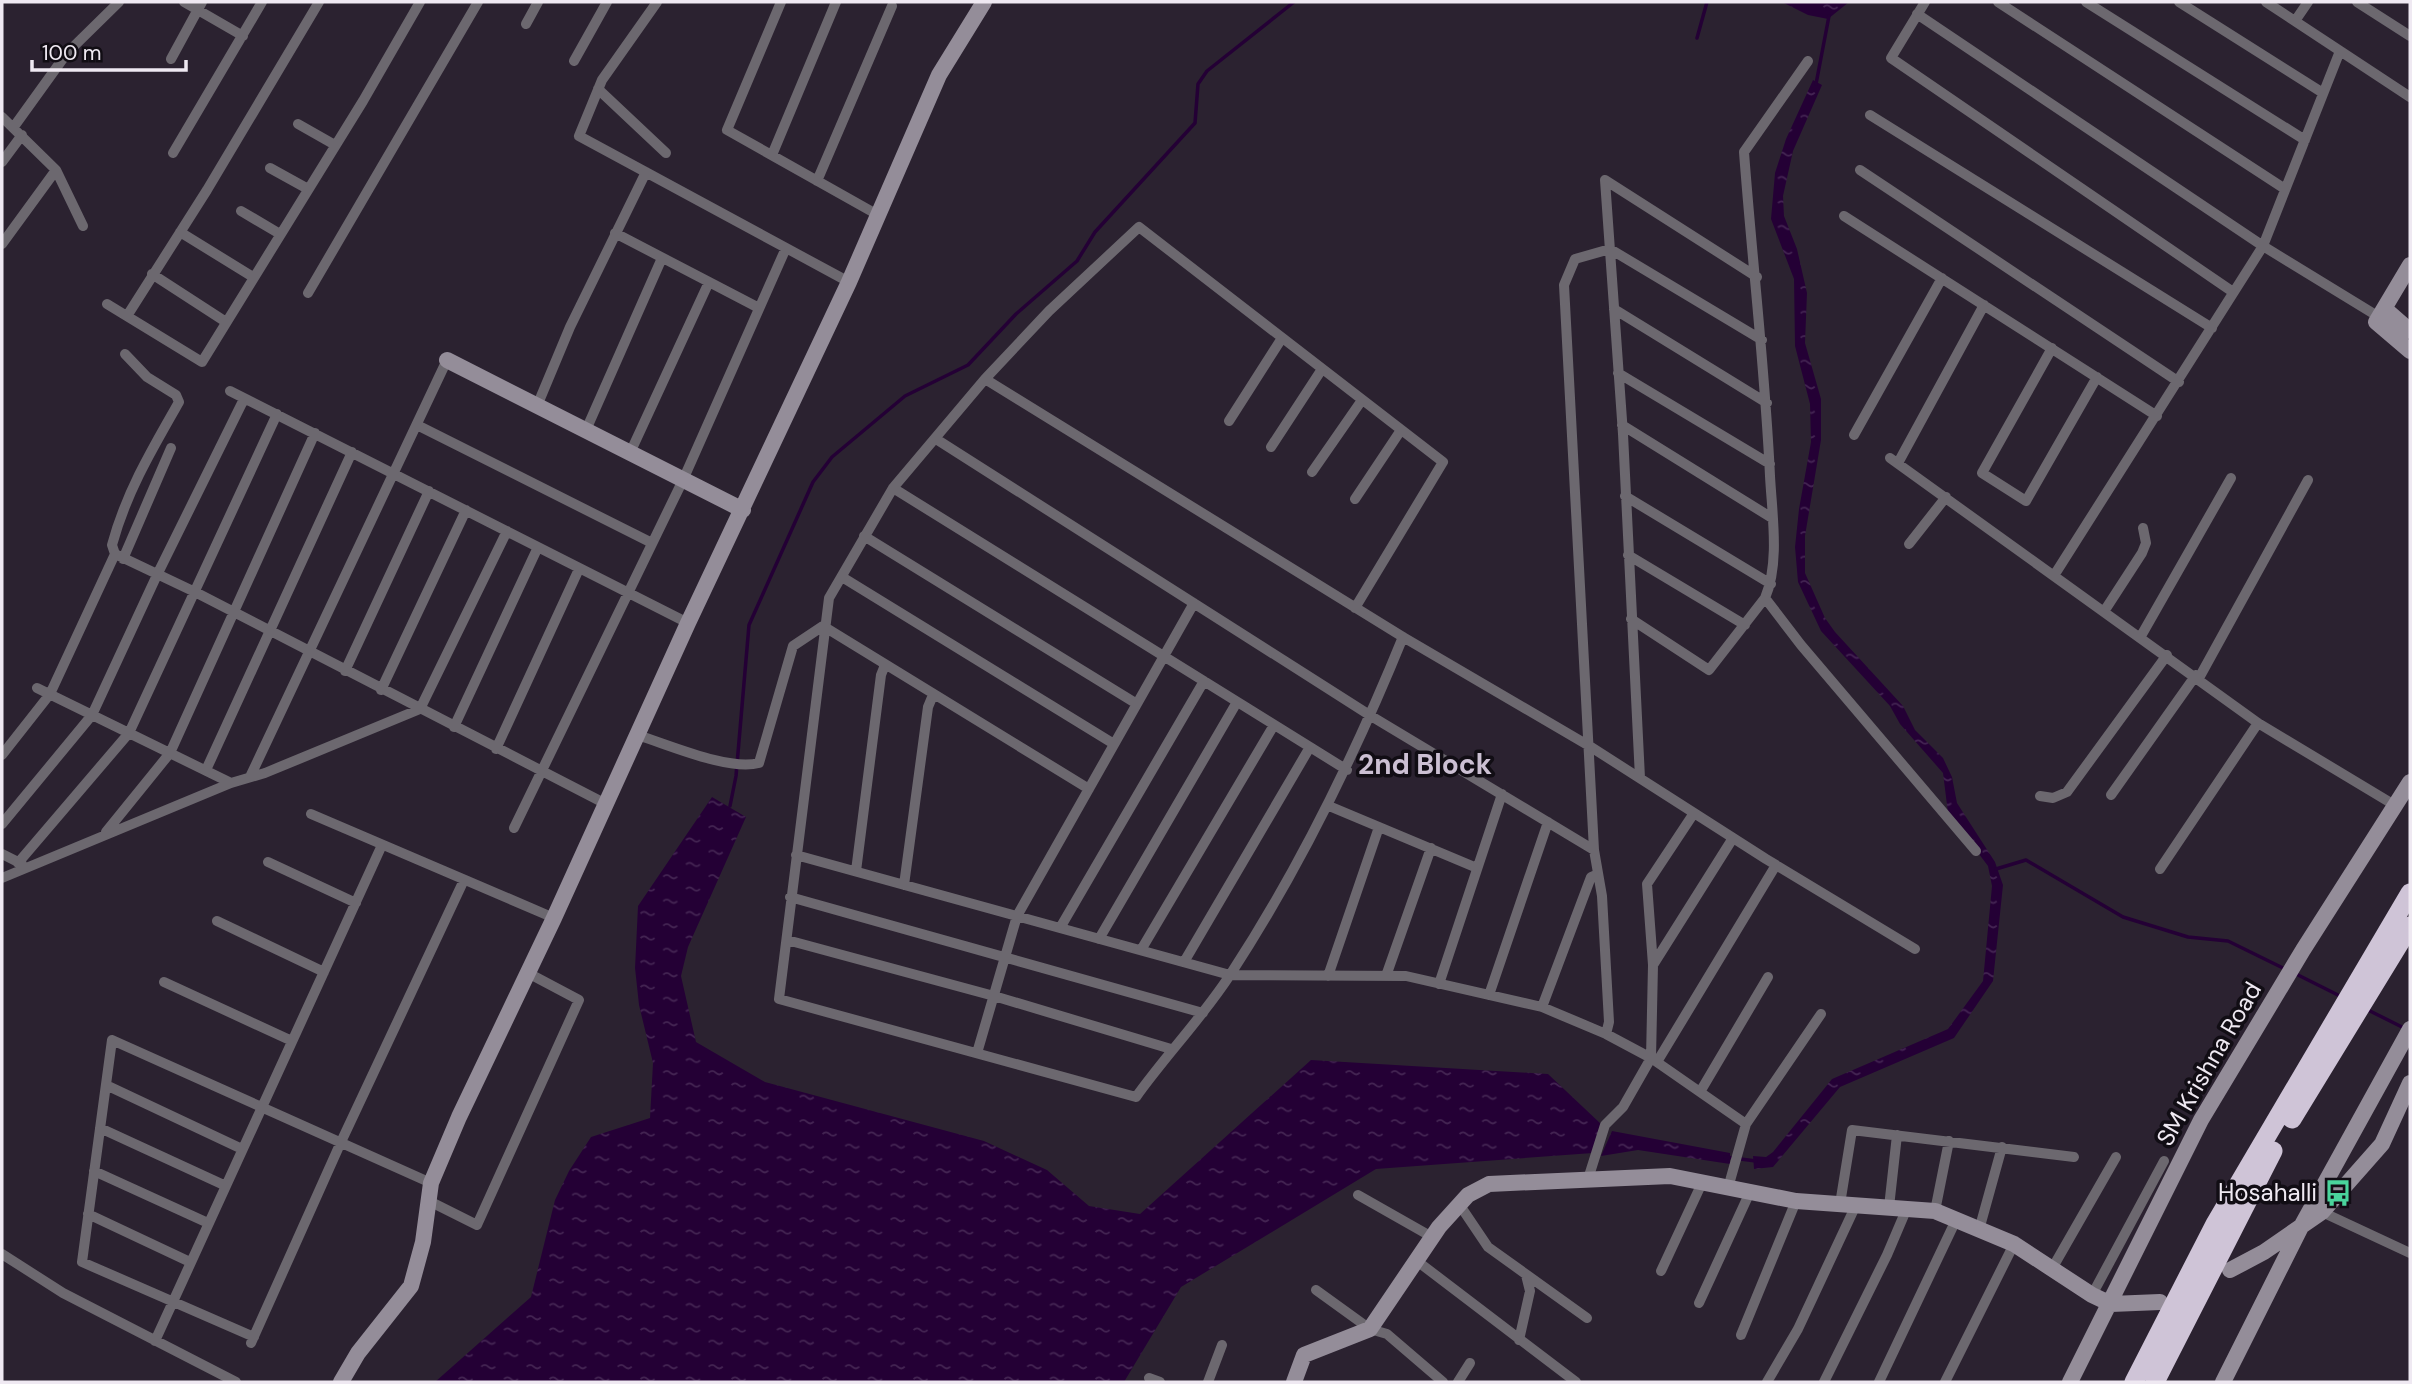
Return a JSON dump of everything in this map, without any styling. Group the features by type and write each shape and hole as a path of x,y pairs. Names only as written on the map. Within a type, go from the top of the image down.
{"highway":[{"path":"2155,1382 2269,1157 2399,934 2410,893"},
{"path":"2134,1382 2215,1224 2399,934"}],"street":[{"path":"2,162 67,53 119,2"},
{"path":"184,2 200,6 243,36"},
{"path":"173,153 262,2"},
{"path":"127,316 318,2"},
{"path":"107,304 202,362 420,2"},
{"path":"308,293 478,2"},
{"path":"526,24 538,2"},
{"path":"574,61 607,2"},
{"path":"657,2 598,89 579,136 849,282"},
{"path":"781,2 727,130 878,215"},
{"path":"772,155 836,2"},
{"path":"341,1382 359,1353 411,1286 423,1242 432,1183 458,1117 555,918 688,623 849,282 939,75 984,2"},
{"path":"1925,2 1891,58 2233,292"},
{"path":"1998,2 2285,189"},
{"path":"2086,2 2305,140"},
{"path":"2179,2 2323,93"},
{"path":"2266,2 2410,97"},
{"path":"2295,21 2308,2"},
{"path":"2357,2 2410,36"},
{"path":"171,59 200,6"},
{"path":"817,181 892,6"},
{"path":"1917,14 2263,246 2410,331"},
{"path":"2054,574 2179,382 2263,246 2340,51"},
{"path":"1631,619 1709,670 1765,598 1771,584 1772,518 1767,403 1744,152 1808,61"},
{"path":"598,89 666,153"},
{"path":"1870,115 2212,328"},
{"path":"2,117 56,170 83,226"},
{"path":"298,124 335,145"},
{"path":"270,168 308,189"},
{"path":"2,244 56,170"},
{"path":"1860,170 2179,382"},
{"path":"537,405 615,233 646,172"},
{"path":"1640,778 1622,425 1605,180 1757,277"},
{"path":"242,211 280,234"},
{"path":"1844,216 2157,416"},
{"path":"1355,608 1443,462 1139,227 1049,311 985,379 893,488 829,598 823,626 779,999 1136,1097 1230,975 1329,806 1371,716 1403,637"},
{"path":"180,232 253,277"},
{"path":"615,233 759,308"},
{"path":"514,828 683,480 786,248"},
{"path":"1606,1034 1608,1008 1594,850 1591,747 1582,642 1584,633 1564,285 1575,259 1610,249 1762,340"},
{"path":"586,430 662,258"},
{"path":"2385,318 2410,265"},
{"path":"152,274 226,322"},
{"path":"1854,435 1942,278"},
{"path":"630,453 709,282"},
{"path":"2385,318 2410,286"},
{"path":"1984,304 1894,461 2167,654 2258,723 2396,806"},
{"path":"1614,309 1767,403"},
{"path":"2385,318 2410,351"},
{"path":"1229,421 1282,338"},
{"path":"2052,348 1982,473 2026,501 2096,377"},
{"path":"125,354 147,377 176,395 179,402 130,489 112,545 119,556 195,592 381,691 606,804"},
{"path":"250,777 311,653 447,360 743,510"},
{"path":"1271,447 1322,369"},
{"path":"1618,373 1770,464"},
{"path":"985,379 1355,608 1591,747 1776,865 1915,948"},
{"path":"230,391 688,623"},
{"path":"2,824 92,715 157,575 244,399"},
{"path":"1312,472 1362,400"},
{"path":"23,865 129,733 277,414"},
{"path":"417,425 652,543"},
{"path":"1622,425 1772,518"},
{"path":"1355,499 1401,430"},
{"path":"105,834 170,753 315,433"},
{"path":"936,439 1371,716 1594,850"},
{"path":"2,755 50,694 171,448"},
{"path":"206,771 352,452"},
{"path":"2141,636 2231,478"},
{"path":"2111,795 2197,676 2308,480"},
{"path":"893,488 1347,770"},
{"path":"345,671 429,491"},
{"path":"1625,496 1771,584"},
{"path":"1909,544 1946,497"},
{"path":"381,691 466,510"},
{"path":"2105,610 2142,553 2146,543 2143,528"},
{"path":"2,878 23,865 420,709 507,531"},
{"path":"864,536 1137,704"},
{"path":"454,727 538,547"},
{"path":"1628,555 1745,625"},
{"path":"496,749 579,569"},
{"path":"842,577 1114,744"},
{"path":"1765,598 1801,645 1976,851"},
{"path":"976,1054 1017,916 1194,603"},
{"path":"637,735 737,765 759,763 793,646 823,626"},
{"path":"823,626 1089,789"},
{"path":"2040,796 2053,798 2067,792 2167,654"},
{"path":"856,872 881,675 885,665"},
{"path":"1060,928 1204,681"},
{"path":"37,688 231,783"},
{"path":"904,885 928,707 933,695"},
{"path":"1099,939 1237,702"},
{"path":"2160,869 2258,723"},
{"path":"1141,950 1274,725"},
{"path":"1184,962 1310,747"},
{"name":"SM Krishna Road","path":"2070,1382 2201,1120 2303,950 2410,782"},
{"path":"1439,984 1502,794"},
{"path":"1329,806 1477,868"},
{"path":"1654,1060 1653,965 1647,884 1693,813"},
{"path":"311,814 555,918"},
{"path":"1489,995 1548,822"},
{"path":"1328,976 1379,827"},
{"path":"1653,965 1733,838"},
{"path":"155,1341 383,845"},
{"path":"1387,976 1432,848"},
{"path":"2,854 23,865"},
{"path":"796,855 1230,975 1406,976 1542,1007 1606,1034 1654,1060 1746,1124"},
{"path":"268,862 356,903"},
{"path":"1588,1179 1605,1125 1623,1107 1654,1060 1776,865"},
{"path":"1542,1007 1591,877 1598,874"},
{"path":"432,1183 341,1142 112,1040 82,1262 252,1340 341,1142 464,880"},
{"path":"790,897 1203,1013"},
{"path":"217,921 324,972"},
{"path":"787,940 993,996 1171,1049"},
{"path":"429,1201 477,1226 579,1000 528,973"},
{"path":"1700,1092 1768,977"},
{"path":"164,982 292,1041"},
{"path":"1728,1188 1746,1124 1821,1014"},
{"path":"2223,1382 2303,1223 2410,1029"},
{"path":"2230,1270 2264,1252 2322,1212 2382,1144 2410,1083"},
{"path":"106,1085 242,1149"},
{"path":"100,1128 226,1185"},
{"path":"1767,1382 1798,1329 1848,1204 1852,1130 2074,1157"},
{"path":"1889,1206 1897,1135"},
{"path":"1935,1211 1949,1141"},
{"path":"1979,1230 2001,1147"},
{"path":"2053,1268 2116,1157"},
{"path":"2092,1295 2164,1161"},
{"path":"94,1171 208,1223"},
{"path":"1294,1382 1304,1355 1370,1329 1432,1237 1459,1204 1468,1195 1489,1184 1670,1176 1796,1201 1935,1211 2014,1244 2092,1295 2111,1304 2161,1302"},
{"path":"1661,1271 1702,1183"},
{"path":"1699,1303 1750,1192"},
{"path":"1358,1195 1432,1237"},
{"path":"1741,1335 1796,1201"},
{"path":"1459,1204 1488,1247 1587,1318"},
{"path":"1824,1382 1887,1255 1907,1208"},
{"path":"2322,1212 2410,1253"},
{"path":"88,1214 190,1262"},
{"path":"1879,1382 1956,1220"},
{"path":"1945,1382 2014,1244"},
{"path":"2,1254 63,1293 236,1382"},
{"path":"1416,1261 1576,1382"},
{"path":"1519,1340 1530,1291 1526,1275"},
{"path":"1316,1290 1370,1329 1387,1334 1443,1382"},
{"path":"1208,1382 1222,1345"},
{"path":"1458,1382 1470,1363"}],"water":[{"path":"1782,2 1849,2 1828,19 1808,15"},
{"path":"1813,80 1822,85 1793,151 1783,196 1784,216 1797,249 1807,293 1805,343 1821,399 1821,440 1805,536 1805,573 1825,618 1835,632 1903,706 1915,730 1943,758 1952,777 1957,803 1995,862 2003,885 1993,981 1954,1038 1840,1087 1773,1167 1754,1169 1753,1156 1766,1157 1773,1152 1832,1079 1948,1029 1983,981 1992,886 1988,866 1948,813 1943,773 1900,724 1890,706 1821,631 1798,582 1795,547 1811,442 1810,404 1795,346 1794,279 1771,219 1775,173 1786,139"},
{"path":"712,797 746,817 688,947 681,976 696,1042 765,1082 984,1141 1047,1170 1089,1206 1140,1214 1311,1060 1548,1074 1601,1124 1593,1153 1376,1169 1181,1287 1124,1382 435,1382 531,1297 555,1200 569,1171 591,1137 650,1118 653,1063 639,1005 635,968 638,906"},
{"path":"1612,1131 1730,1153 1730,1164 1638,1150 1601,1156"}],"waterway":[{"path":"730,806 736,776 749,625 813,482 832,457 905,396 968,365 1016,314 1077,261 1095,232 1195,123 1198,84 1207,71 1294,2"},
{"path":"1697,38 1707,2"},
{"path":"1816,84 1829,16"},
{"path":"1996,869 2026,860 2123,917 2188,937 2228,941 2287,970"},
{"path":"2294,973 2340,996"},
{"path":"2366,1009 2402,1027"},
{"path":"1725,1157 1756,1161"}],"place":[{"name":"Hosahalli","path":"2338,1193"}],"district":[{"name":"2nd Block","path":"1425,764"}]}
